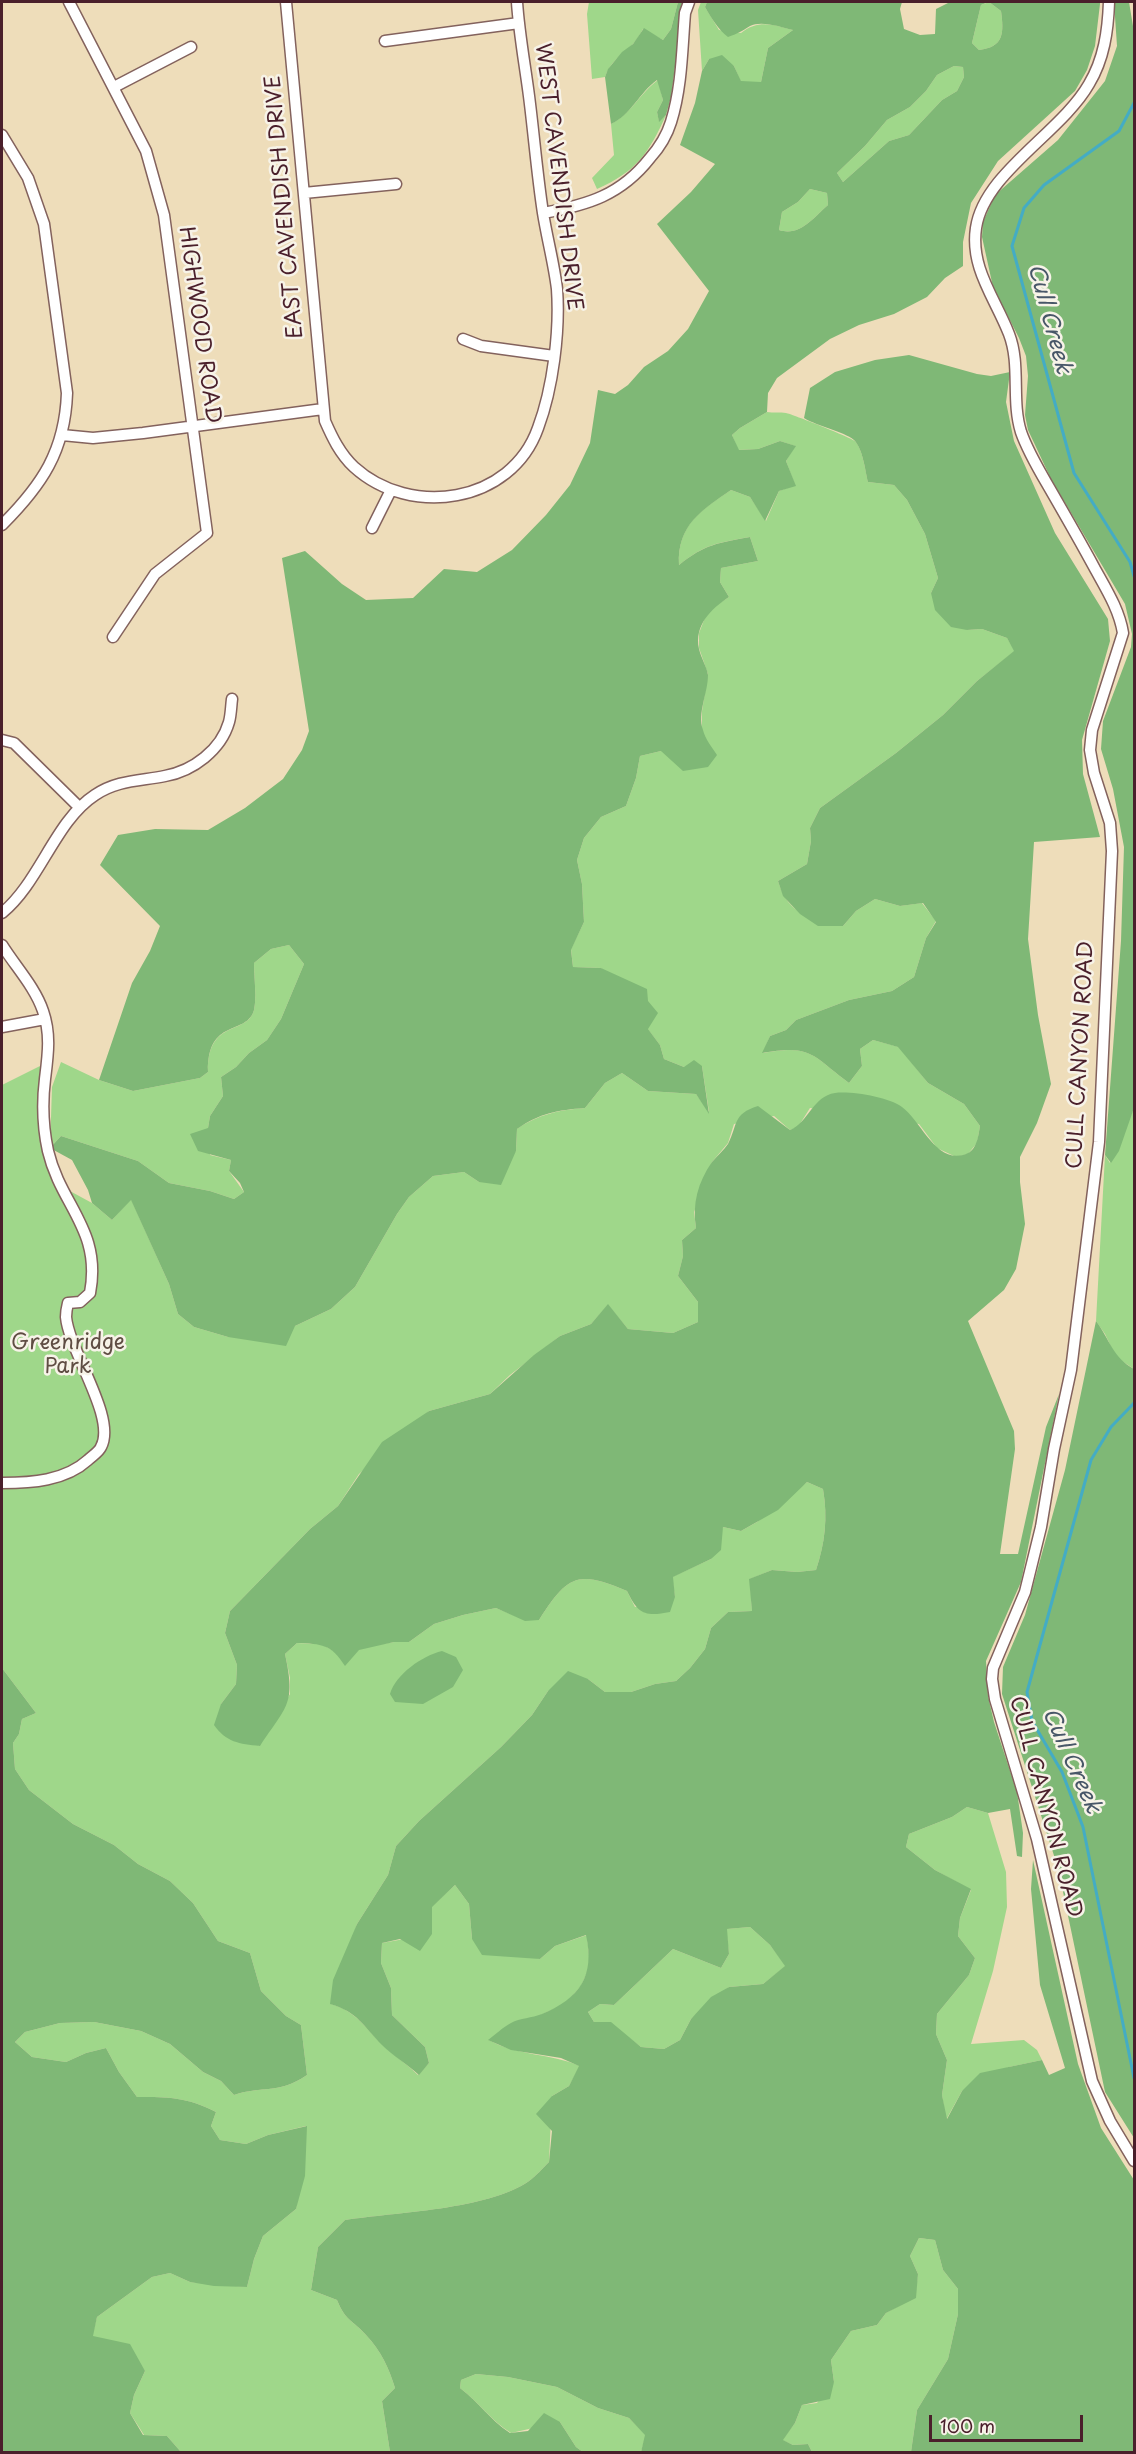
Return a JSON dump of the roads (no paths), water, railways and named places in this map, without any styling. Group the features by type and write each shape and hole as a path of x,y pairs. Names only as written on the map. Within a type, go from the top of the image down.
{"street":[{"name":"HIGHWOOD ROAD","path":"69,2 146,152 164,214 207,532 155,574 113,637"},
{"name":"EAST CAVENDISH DRIVE","path":"286,2 323,409"},
{"name":"WEST CAVENDISH DRIVE","path":"323,409 325,421 340,451 365,476 391,490 418,498 448,497 466,494 480,488 512,468 529,446 538,428 555,356 556,288 543,213 517,2"},
{"path":"543,213 576,208 612,192 635,177 659,148 671,124 680,86 685,13 689,2"},
{"name":"CULL CANYON ROAD","path":"1109,2 1102,56 1088,86 1063,117 987,196 977,218 974,240 975,258 1012,345 1016,411 1021,432 1038,467 1107,590 1121,618 1123,633 1092,730 1090,750 1094,773 1110,823 1112,851 1099,1142 1071,1371 1054,1449 1041,1527 1025,1592 998,1653 992,1679 994,1699 1037,1839 1092,2081 1101,2105 1134,2161"},
{"path":"385,41 519,23"},
{"path":"114,87 192,47"},
{"path":"2,135 28,178 44,224 67,393 62,435 55,454 37,487 2,525"},
{"path":"304,193 396,184"},
{"path":"463,339 482,346 555,356"},
{"path":"62,435 93,438 323,409"},
{"path":"372,528 391,490"},
{"path":"2,913 18,898 79,807 109,786 126,781 176,774 212,752 229,723 232,699"},
{"path":"2,740 14,743 79,807"},
{"path":"2,945 35,995 45,1019 50,1046 44,1102 51,1164 88,1238 93,1259 90,1293 80,1302 68,1303 66,1317 79,1359 105,1426 101,1447 81,1467 55,1478 2,1483"},
{"path":"2,1027 45,1019"}],"waterway":[{"name":"Cull Creek","path":"1134,103 1119,131 1044,185 1024,208 1012,246 1074,473 1130,562 1134,576"},
{"name":"Cull Creek","path":"1134,1403 1111,1427 1091,1460 1027,1692 1032,1721 1062,1772 1083,1827 1134,2078"}],"park label":[{"name":"Greenridge Park","path":"68,1355"}]}
